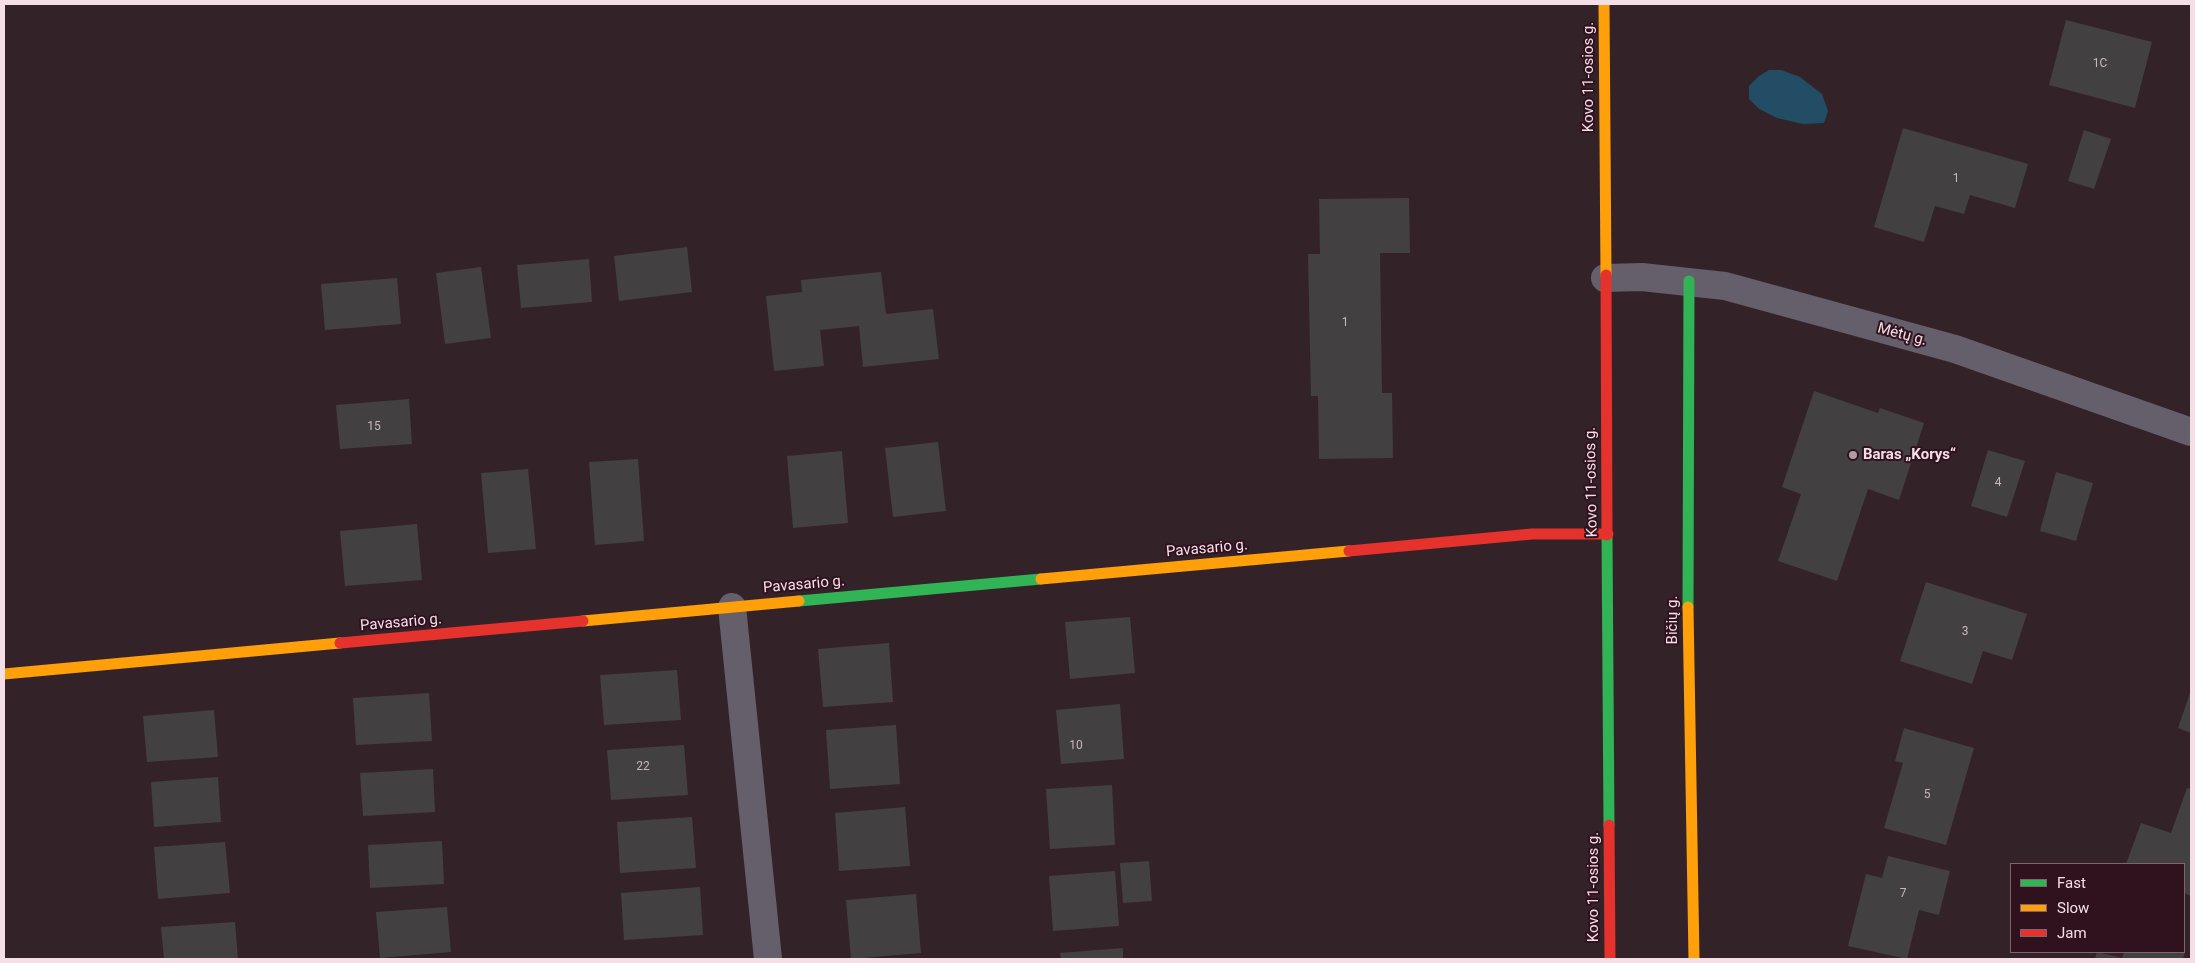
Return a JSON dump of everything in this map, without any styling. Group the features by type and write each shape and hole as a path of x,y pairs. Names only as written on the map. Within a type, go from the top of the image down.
{"street":[{"name":"Kovo 11-osios g.","path":"1604,4 1610,959"},
{"name":"Mėtų g.","path":"1605,278 1642,277 1725,286 1954,349 2191,432"},
{"name":"Bičių g.","path":"1689,281 1688,667 1694,959"},
{"name":"Pavasario g.","path":"4,674 1532,534 1608,534"},
{"path":"732,607 768,959"}],"water":[{"path":"1769,70 1781,70 1800,77 1822,94 1828,111 1824,123 1803,124 1777,118 1759,109 1749,99 1749,86 1759,76"}],"building":[{"path":"2066,20 2152,42 2135,108 2049,85"},
{"path":"1903,128 2028,164 2015,208 1970,195 1964,214 1935,206 1924,242 1874,227"},
{"path":"2084,130 2111,139 2094,189 2068,181"},
{"path":"1409,198 1410,253 1380,253 1382,393 1392,393 1393,458 1319,459 1318,396 1311,396 1308,254 1320,254 1319,199"},
{"path":"687,247 692,292 619,301 614,256"},
{"path":"589,259 592,302 521,308 517,265"},
{"path":"481,267 491,338 445,344 436,273"},
{"path":"881,272 886,314 933,309 939,359 863,367 859,326 820,330 824,366 774,371 766,296 802,292 801,280"},
{"path":"397,278 401,324 325,330 321,284"},
{"name":"Baras „Korys“","path":"1814,391 1878,413 1880,408 1924,423 1899,500 1868,489 1837,581 1778,561 1801,494 1782,487"},
{"path":"409,399 412,444 340,449 336,405"},
{"path":"938,442 946,511 893,517 885,448"},
{"path":"1988,450 2025,461 2007,517 1971,506"},
{"path":"842,451 848,523 793,528 787,456"},
{"path":"638,459 644,541 595,545 589,462"},
{"path":"528,469 536,549 488,553 481,473"},
{"path":"2056,472 2093,483 2076,541 2040,531"},
{"path":"417,524 422,580 345,586 340,531"},
{"path":"1926,582 2027,614 2012,660 1983,651 1972,684 1900,661"},
{"path":"1130,617 1135,673 1070,679 1065,622"},
{"path":"889,643 893,702 823,707 818,649"},
{"path":"677,670 681,720 604,725 600,675"},
{"path":"2191,690 2191,733 2178,728"},
{"path":"429,693 432,741 356,745 353,698"},
{"path":"1120,704 1124,759 1061,764 1056,710"},
{"path":"214,710 218,757 147,762 143,716"},
{"path":"896,725 900,784 830,789 826,730"},
{"path":"1904,728 1974,748 1946,845 1884,828 1903,763 1895,761"},
{"path":"684,745 688,795 611,800 607,750"},
{"path":"433,769 435,812 363,816 360,773"},
{"path":"218,777 221,822 154,827 151,782"},
{"path":"1112,785 1115,845 1050,849 1046,789"},
{"path":"2187,788 2191,789 2191,896 2185,893 2185,863 2126,863 2141,823 2171,833"},
{"path":"905,807 910,866 839,871 835,813"},
{"path":"692,817 696,868 620,873 617,822"},
{"path":"442,841 444,884 370,888 368,845"},
{"path":"225,842 230,893 158,899 154,847"},
{"path":"1888,856 1950,871 1939,915 1919,910 1907,959 1848,946 1866,874 1882,878"},
{"path":"1149,861 1152,901 1123,903 1120,863"},
{"path":"1115,871 1119,926 1053,931 1049,876"},
{"path":"700,887 703,935 624,940 621,893"},
{"path":"916,894 921,953 851,959 846,900"},
{"path":"447,907 451,952 380,958 376,912"},
{"path":"235,922 238,959 164,959 161,927"},
{"path":"1123,948 1123,959 1061,959 1060,953"},
{"path":"2097,953 2122,958 2124,953 2185,953 2183,959 2095,959"}],"traffic: fast":[{"path":"1688,607 1689,281"},
{"path":"1607,535 1609,825"},
{"path":"799,601 1041,579"}],"traffic: slow":[{"path":"1604,4 1606,275"},
{"path":"1041,579 1349,551"},
{"path":"583,621 799,601"},
{"path":"1688,607 1694,959"},
{"path":"4,674 340,643"}],"traffic: jam":[{"path":"1606,275 1607,535"},
{"path":"1349,551 1532,534 1608,534"},
{"path":"340,643 583,621"},
{"path":"1609,825 1610,959"}],"place":[{"name":"Baras „Korys“","path":"1853,455"}]}
